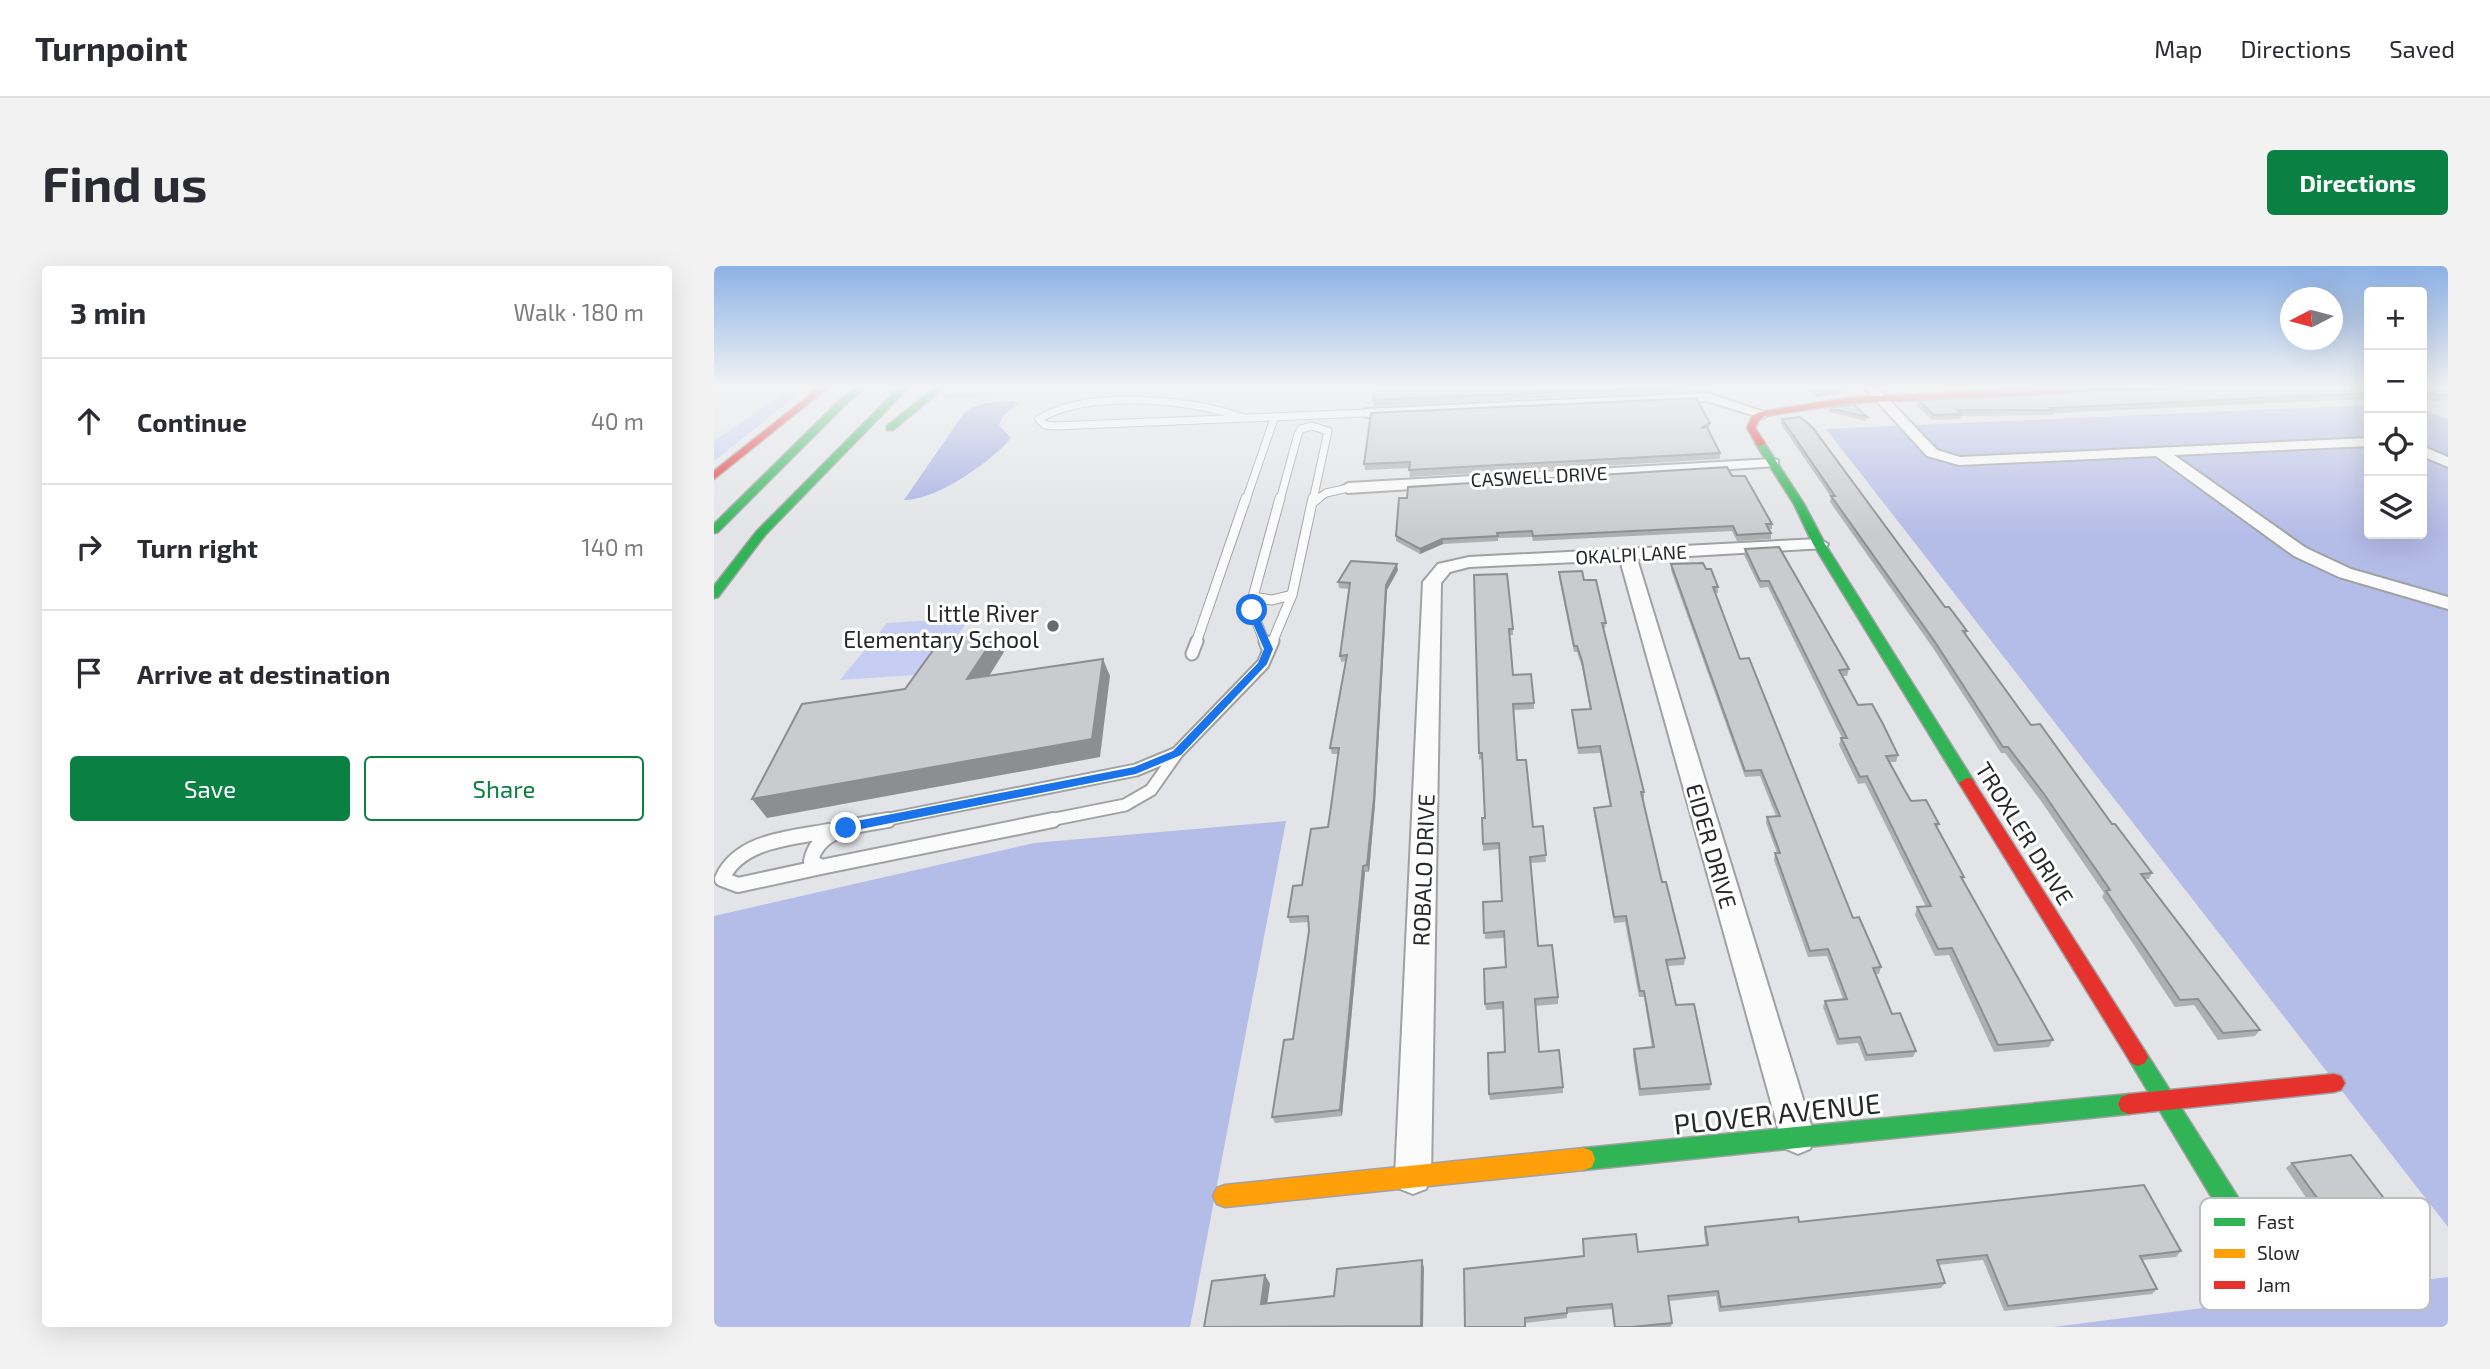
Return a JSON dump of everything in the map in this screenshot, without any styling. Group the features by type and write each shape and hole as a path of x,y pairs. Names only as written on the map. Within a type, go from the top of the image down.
{"main road":[{"path":"714,476 761,436"},
{"path":"714,530 809,436"},
{"path":"714,594 761,533 857,436"},
{"path":"761,533 881,436"},
{"name":"TROXLER DRIVE","path":"1756,436 1819,544 2225,1198"},
{"name":"PLOVER AVENUE","path":"1224,1196 2334,1083"}],"street":[{"path":"1915,436 1932,453 1946,459 1978,461 2364,442"},
{"path":"2427,452 2448,463"},
{"path":"2161,453 2300,552 2345,573 2448,603"},
{"name":"CASWELL DRIVE","path":"1348,488 1773,463"},
{"name":"OKALPI LANE","path":"1444,568 1469,562 1819,544"},
{"name":"EIDER DRIVE","path":"1627,554 1798,1138"},
{"name":"ROBALO DRIVE","path":"1413,1177 1432,582 1444,568"}],"lane":[{"path":"1192,654 1268,436"},
{"path":"1268,649 1252,610 1253,597 1299,436"},
{"path":"1177,753 1136,770 756,847 735,859 724,871 722,879 738,885 1125,805 1151,790 1177,753 1263,664 1292,595 1327,436"},
{"path":"1319,475 1348,488"},
{"path":"1313,502 1326,493 1348,488"},
{"path":"1253,597 1270,601 1292,595"},
{"path":"821,867 810,861 812,850 823,838 846,828"}],"shaded area":[{"path":"722,436 746,436 714,461 714,441"},
{"path":"948,436 1009,436 1011,438 990,458 962,478 931,494 904,500"},
{"path":"1831,436 2364,436 2364,539 2427,539 2427,436 2448,436 2448,1227 2430,1204 2430,1198 2425,1198"},
{"path":"970,618 930,674 840,680 887,623"},
{"path":"1286,821 1190,1327 714,1327 714,916 1034,843"},
{"path":"2448,1277 2448,1327 2053,1327 2200,1308 2430,1310 2430,1279"}],"building":[{"path":"1368,436 1711,436 1720,453 1409,470 1410,462 1364,464"},
{"path":"1793,436 1819,436 1945,607 1949,607 1967,631 1963,631 2031,725 2040,724 2112,824 2115,824 2152,873 2141,874 2260,1030 2223,1033 2198,999 2180,1000 2106,891 2110,890 2044,794 2008,747 2003,747 1935,642 1831,496 1835,496"},
{"path":"1727,467 1732,476 1745,476 1772,524 1766,524 1771,533 1737,535 1733,526 1533,536 1532,531 1442,539 1420,549 1396,536 1399,498 1407,498 1408,487"},
{"path":"1779,547 1849,669 1839,670 1858,705 1872,704 1883,724 1898,755 1886,756 1904,789 1911,801 1926,800 1939,824 1935,824 1964,877 1961,877 2053,1040 1998,1045 1952,948 1938,949 1917,907 1931,906 1867,776 1860,777 1841,738 1847,738 1769,581 1760,581 1745,549"},
{"path":"1351,561 1397,564 1386,585 1374,798 1367,865 1363,866 1340,1110 1272,1117 1284,1040 1293,1039 1309,931 1308,916 1288,917 1293,886 1302,885 1311,829 1328,827 1330,814 1339,748 1330,748 1347,655 1340,656 1350,583 1338,582"},
{"path":"1703,563 1706,569 1711,569 1718,587 1713,587 1740,659 1749,658 1853,918 1859,917 1881,967 1873,968 1892,1014 1900,1013 1916,1051 1867,1055 1860,1037 1839,1039 1825,1001 1847,999 1828,949 1810,951 1775,853 1780,853 1767,817 1780,816 1761,770 1745,771 1671,564"},
{"path":"1582,571 1584,580 1596,580 1606,623 1602,623 1644,792 1641,792 1662,882 1666,882 1685,958 1666,960 1676,1005 1694,1004 1711,1084 1640,1089 1634,1049 1654,1047 1626,916 1614,917 1594,808 1611,806 1600,746 1578,748 1572,710 1591,709 1582,661 1577,646 1574,646 1559,572"},
{"path":"1507,574 1513,629 1509,629 1513,675 1531,674 1534,703 1513,704 1517,760 1526,760 1533,827 1543,826 1546,855 1530,857 1538,946 1552,945 1558,997 1535,999 1539,1052 1559,1050 1563,1087 1489,1094 1488,1053 1505,1052 1503,1002 1485,1004 1484,969 1506,967 1504,931 1484,933 1483,902 1502,901 1499,843 1483,844 1482,818 1485,818 1482,753 1479,753 1474,575"},
{"path":"996,635 967,679 1103,659 1092,739 752,799 802,704 905,689 942,638"},
{"path":"2351,1155 2384,1198 2317,1198 2292,1163"},
{"path":"2144,1185 2181,1251 2140,1256 2157,1289 2008,1306 1987,1255 1937,1260 1945,1283 1721,1307 1718,1291 1668,1296 1672,1323 1615,1327 1612,1304 1567,1308 1567,1313 1525,1318 1525,1327 1465,1327 1464,1269 1584,1256 1583,1239 1636,1234 1638,1252 1708,1245 1705,1227 1798,1217 1799,1222"},
{"path":"1422,1260 1421,1326 1204,1327 1212,1281 1265,1275 1261,1304 1334,1296 1337,1269"}],"traffic: fast":[{"path":"714,530 809,436"},
{"path":"714,594 761,533 857,436"},
{"path":"1760,443 1799,504 1819,544 1967,783"},
{"path":"2138,1057 2225,1198"},
{"path":"1584,1159 2129,1104"}],"traffic: slow":[{"path":"1225,1196 1584,1159"}],"traffic: jam":[{"path":"714,476 764,436"},
{"path":"1756,436 1760,443"},
{"path":"1967,783 2138,1057"},
{"path":"2129,1104 2334,1083"}],"place":[{"name":"Little River Elementary School","path":"1053,626"}],"route":[{"path":"846,828 1136,770 1159,763 1177,753 1263,664 1268,649 1265,636 1252,610"}]}
